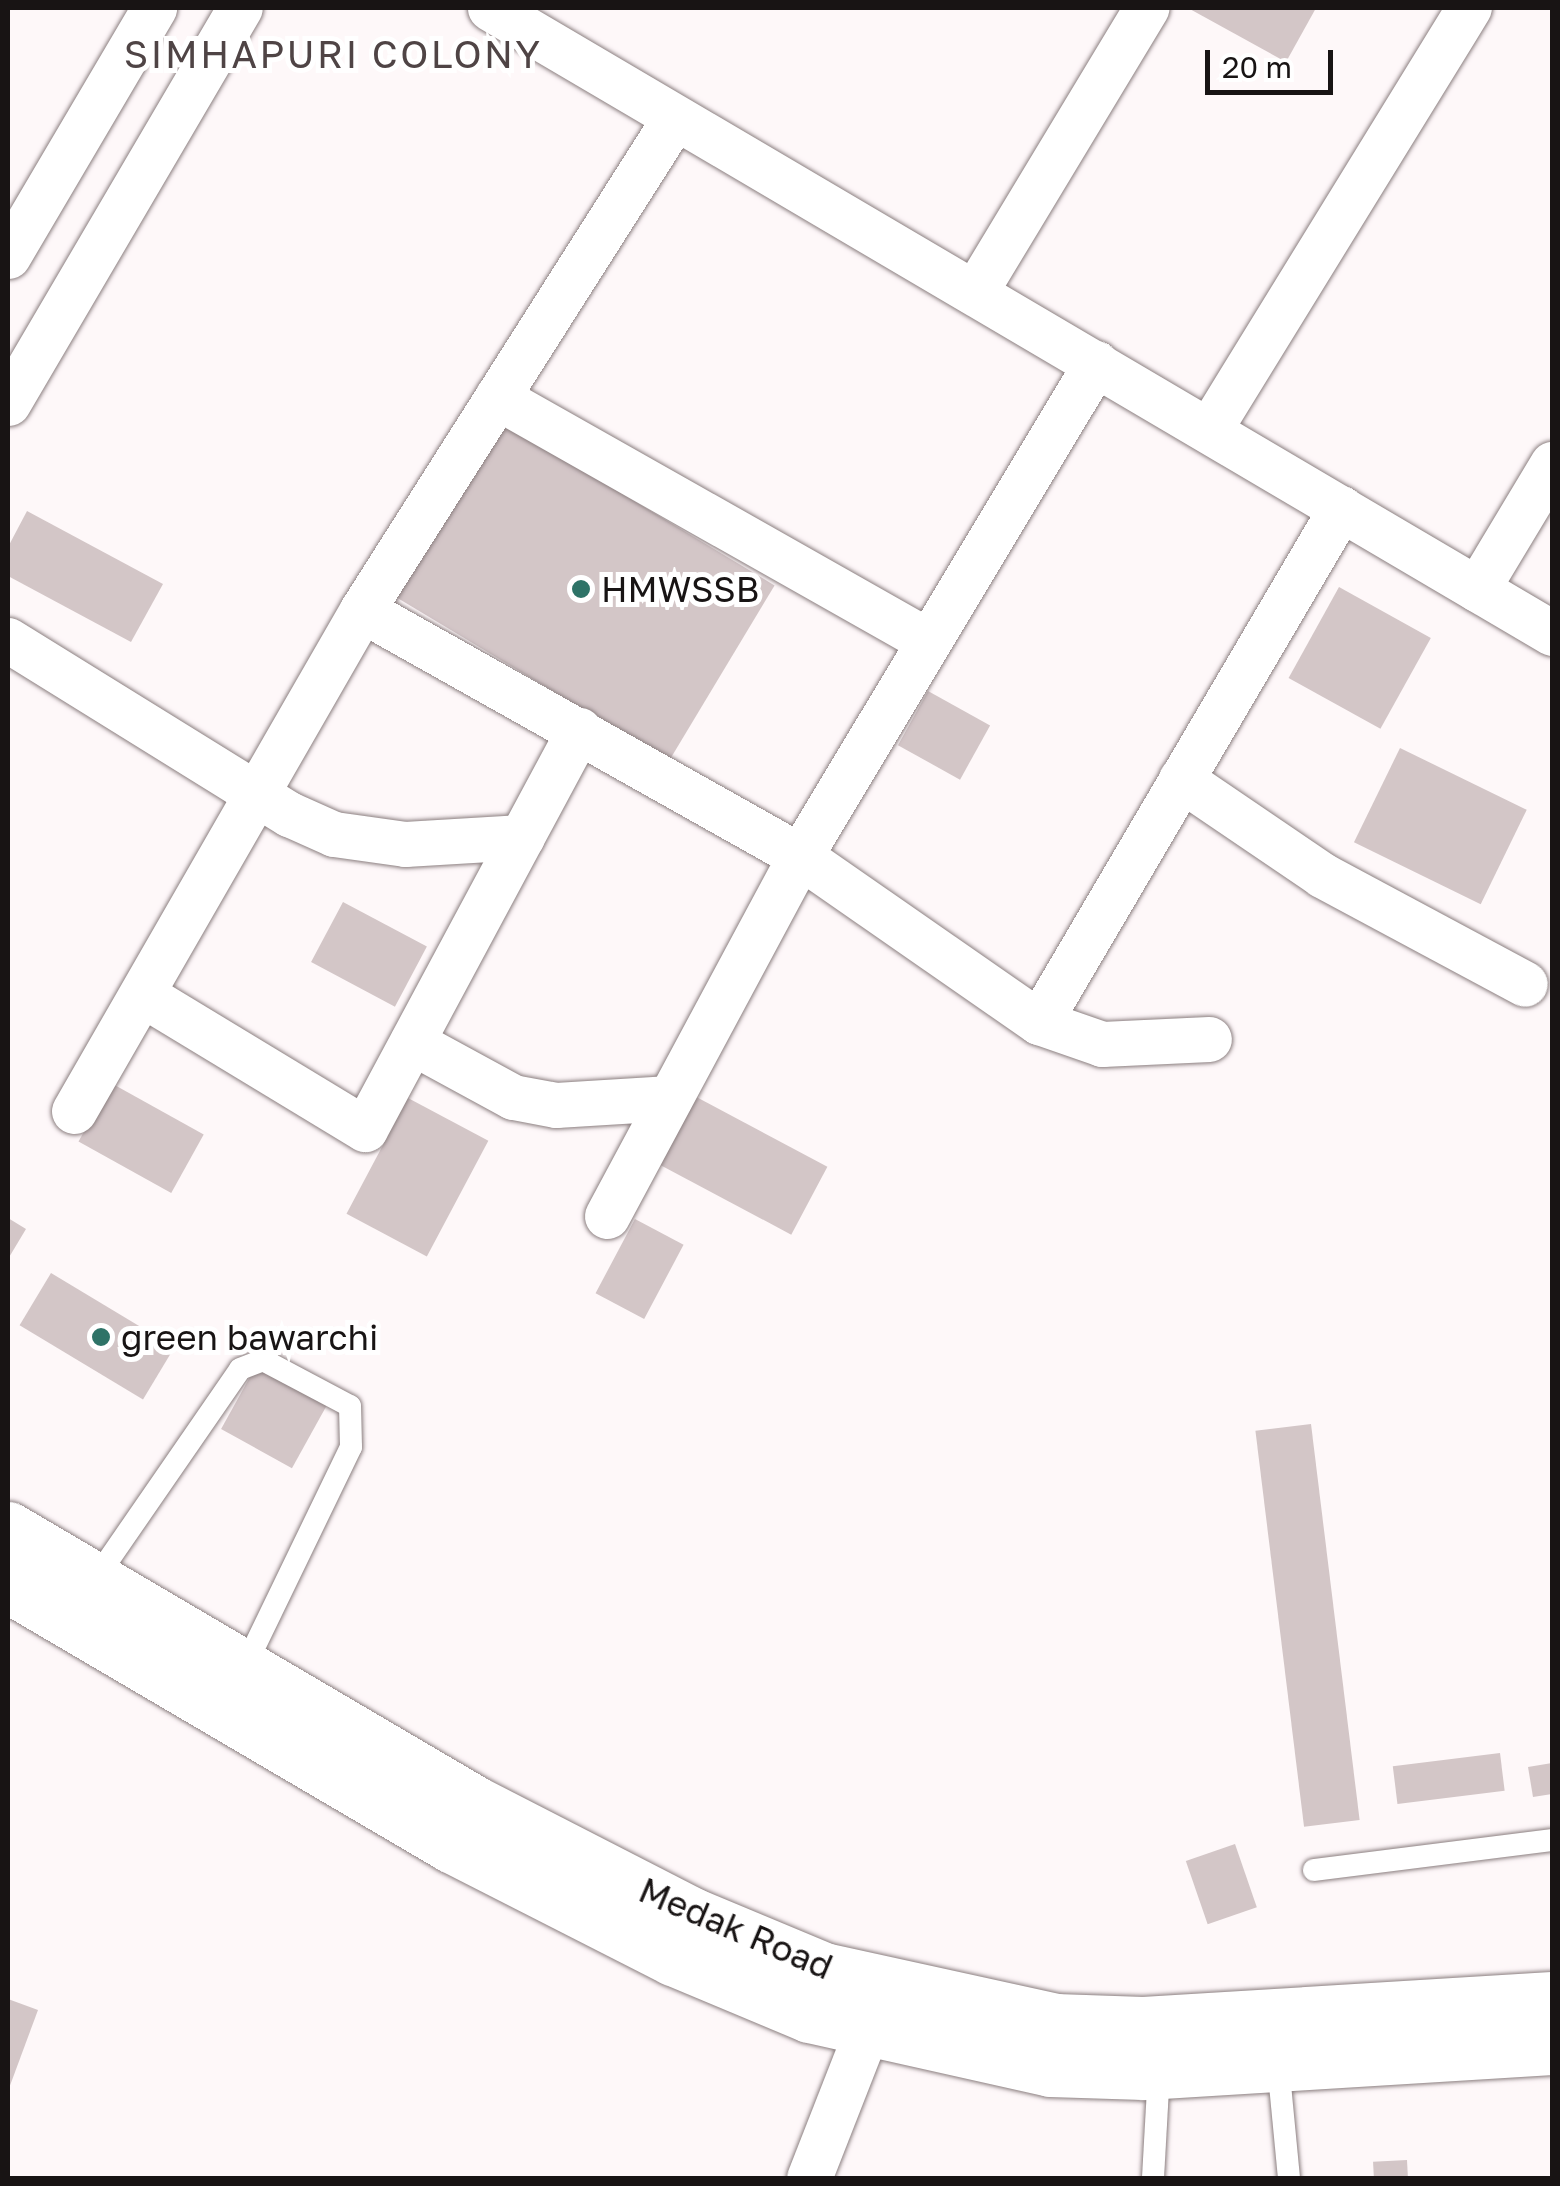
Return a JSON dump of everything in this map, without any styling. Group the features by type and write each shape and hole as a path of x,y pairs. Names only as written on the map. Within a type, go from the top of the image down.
{"main road":[{"name":"Medak Road","path":"8,1529 474,1804 692,1915 824,1970 961,2005 1055,2021 1144,2024 1552,2000"},
{"name":"Medak Road","path":"8,1585 451,1844 673,1958 809,2015 1050,2068 1160,2071 1552,2048"}],"street":[{"path":"8,256 154,8"},
{"path":"8,403 240,8"},
{"path":"490,8 1552,633"},
{"path":"1208,430 1468,8"},
{"path":"976,292 1131,13"},
{"path":"74,1111 145,996 255,794 362,610 674,119"},
{"path":"607,1216 800,856 1096,364"},
{"path":"497,397 929,640"},
{"path":"1478,588 1552,464"},
{"path":"1039,1022 1340,508"},
{"path":"362,610 800,856 1039,1022 1102,1044 1209,1039"},
{"path":"8,640 289,814 366,842 522,837"},
{"path":"145,996 364,1129 579,730"},
{"path":"1181,779 1322,875 1525,984"},
{"path":"412,1042 514,1096 556,1105 670,1098"},
{"path":"809,2178 867,2030"}],"lane":[{"path":"94,1580 240,1369 263,1360 350,1406 351,1448 244,1668"},
{"path":"1314,1870 1552,1840"},
{"path":"1278,2064 1289,2178"},
{"path":"1154,2178 1160,2071"}],"building":[{"path":"1188,8 1316,8 1286,62"},
{"name":"HMWSSB","path":"496,418 775,585 669,761 390,594"},
{"path":"27,511 163,584 131,642 8,576 8,547"},
{"path":"1339,587 1431,638 1380,729 1289,678"},
{"path":"928,691 990,725 960,780 898,745"},
{"path":"1400,748 1527,810 1481,904 1354,842"},
{"path":"343,902 427,947 395,1007 311,962"},
{"path":"111,1083 204,1134 171,1193 79,1142"},
{"path":"687,1092 827,1167 791,1235 651,1160"},
{"path":"408,1098 488,1141 427,1256 346,1214"},
{"path":"8,1218 26,1229 8,1259"},
{"path":"635,1219 684,1245 644,1319 596,1293"},
{"path":"51,1273 174,1347 143,1399 20,1325"},
{"path":"256,1366 327,1405 292,1468 221,1429"},
{"path":"1311,1424 1360,1820 1304,1827 1255,1431"},
{"path":"1500,1753 1505,1791 1397,1804 1393,1766"},
{"path":"1552,1763 1552,1794 1533,1797 1528,1767"},
{"path":"1235,1844 1257,1907 1208,1924 1186,1861"},
{"path":"8,1999 38,2010 8,2091"},
{"path":"1407,2160 1408,2178 1374,2178 1373,2162"}],"place":[{"name":"HMWSSB","path":"581,589"},
{"name":"green bawarchi","path":"101,1337"}],"district":[{"name":"SIMHAPURI COLONY","path":"333,54"}]}
